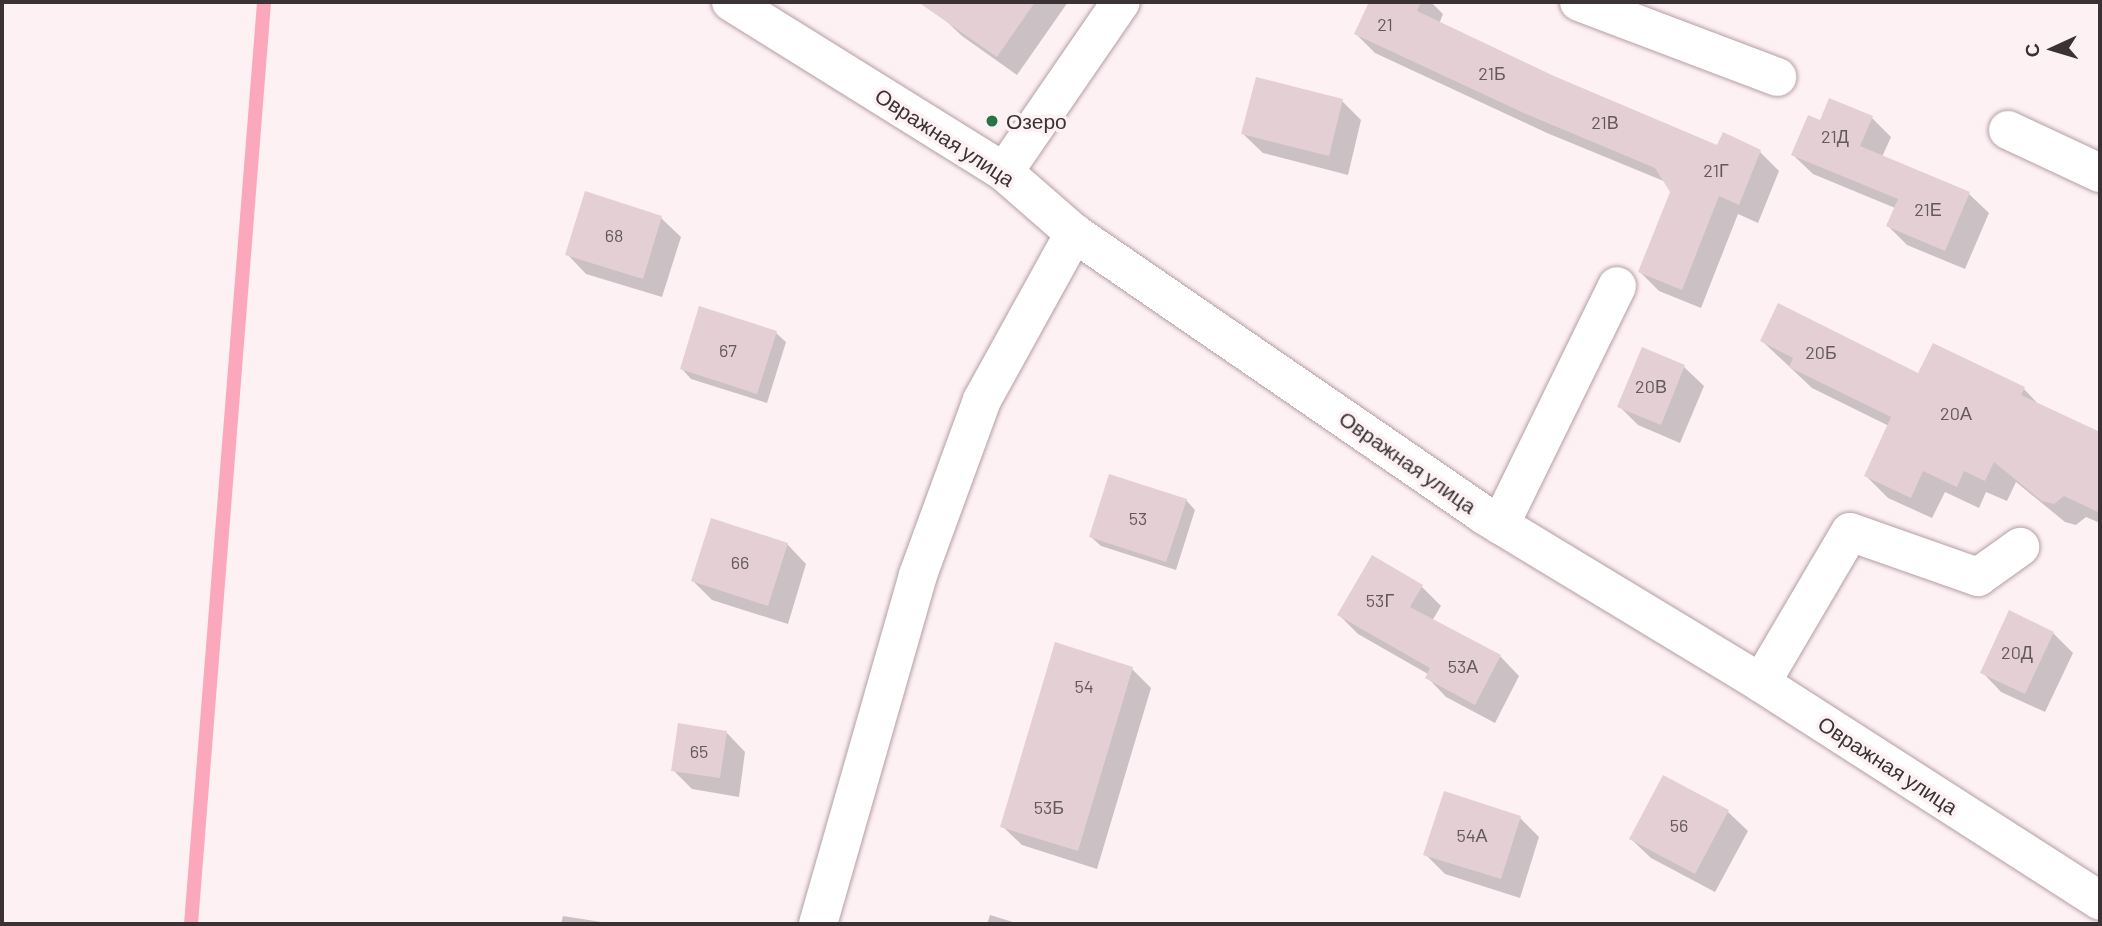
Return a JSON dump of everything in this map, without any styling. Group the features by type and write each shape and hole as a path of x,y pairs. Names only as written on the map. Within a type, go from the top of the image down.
{"street":[{"name":"Овражная улица","path":"731,2 1004,172 1074,233 1500,525 1761,683 2100,901"},
{"path":"1004,172 1121,2"},
{"path":"1579,2 1777,77"},
{"path":"2008,130 2100,173"},
{"path":"818,924 918,575 982,401 1074,233"},
{"path":"1500,525 1617,286"},
{"path":"1761,683 1850,532 1978,577 2020,547"}],"building":[{"path":"918,2 1035,2 997,57"},
{"path":"1369,2 1421,2 1417,11 1554,76 1717,145 1723,132 1761,150 1739,205 1719,196 1682,290 1638,272 1670,192 1655,168 1526,114 1354,34"},
{"path":"1256,77 1343,99 1329,156 1241,134"},
{"path":"1829,98 1873,116 1860,146 1970,192 1945,251 1886,226 1898,199 1791,155 1808,115 1820,120"},
{"path":"585,191 662,216 643,279 565,255"},
{"path":"1778,303 1918,373 1933,343 2025,387 2021,395 2100,432 2100,513 2064,496 2054,504 2042,501 1994,462 1985,481 1964,471 1957,487 1923,471 1911,498 1864,476 1891,417 1789,367 1793,358 1760,341"},
{"path":"699,306 777,331 757,394 680,369"},
{"path":"1642,347 1685,365 1661,425 1617,407"},
{"path":"1109,474 1187,499 1166,562 1089,537"},
{"path":"711,518 788,543 768,606 691,581"},
{"path":"1372,555 1423,585 1410,607 1501,655 1475,705 1425,678 1430,668 1337,615"},
{"path":"2009,610 2054,632 2025,694 1980,673"},
{"path":"1055,642 1133,667 1078,851 1000,827"},
{"path":"678,723 727,731 720,778 671,771"},
{"path":"1663,775 1729,810 1695,874 1629,839"},
{"path":"1444,791 1521,816 1501,879 1423,855"}],"waterway":[{"path":"191,924 264,2"}],"place":[{"name":"Озеро","path":"992,121"}]}
